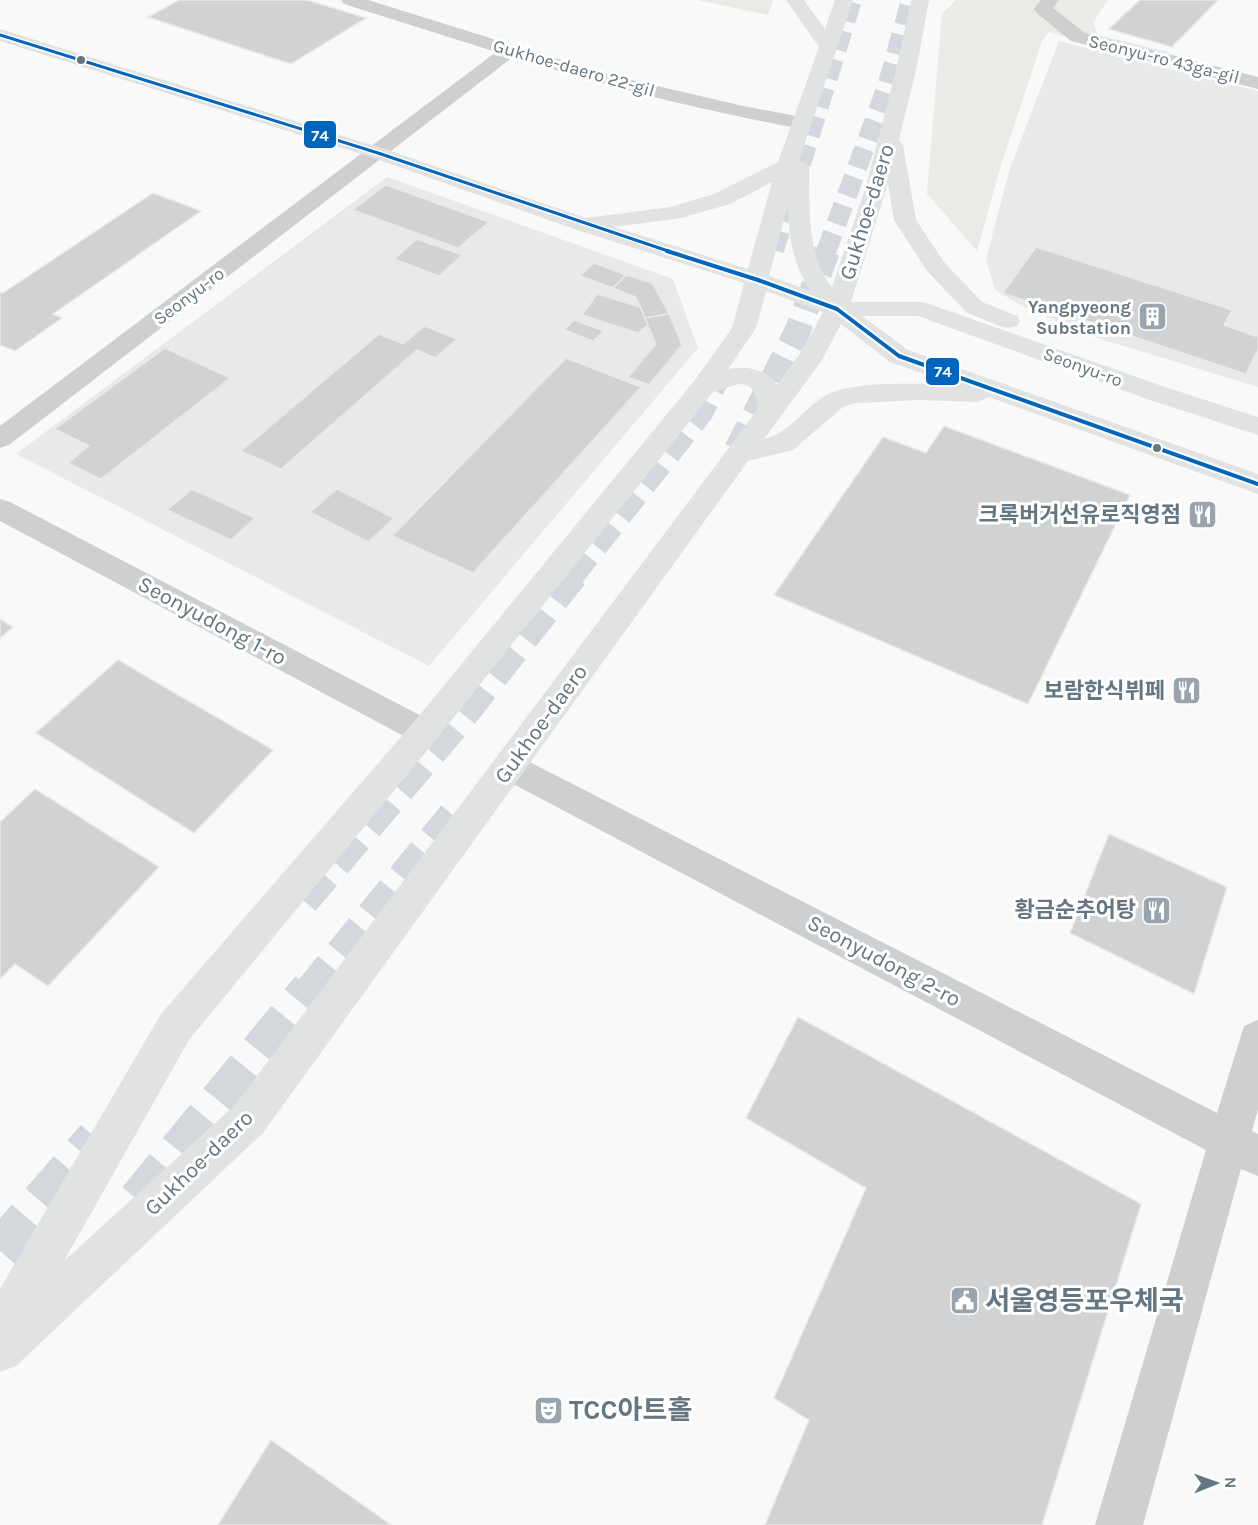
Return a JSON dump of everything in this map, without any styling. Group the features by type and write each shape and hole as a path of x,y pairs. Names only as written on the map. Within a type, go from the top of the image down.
{"main road":[{"path":"795,0 828,47"},
{"path":"0,1331 175,1027 424,732 704,386 744,328 787,166 844,0"},
{"path":"919,7 935,0"},
{"name":"Gukhoe-daero","path":"0,1350 249,1119 813,354 837,309 877,186 919,7"},
{"name":"Seonyu-ro","path":"0,35 378,153 582,224 758,280 837,309 899,356 1258,484"},
{"path":"800,129 800,228 812,277 837,309"},
{"path":"891,132 905,220 935,266 974,307 1057,343 1156,393"},
{"path":"582,224 673,213 722,199 787,166"},
{"name":"Seonyu-ro","path":"837,309 921,309 1156,393 1258,426"},
{"path":"704,386 723,376 740,374 754,378 771,394 771,409"},
{"path":"740,453 784,444 834,401 855,395 919,392 1008,395"}],"street":[{"name":"Gukhoe-daero 22-gil","path":"350,0 600,78 743,112 800,129"},
{"name":"Seonyu-ro 43ga-gil","path":"1047,4 1078,37 1258,83"},
{"path":"378,153 509,51"},
{"name":"Seonyu-ro","path":"0,439 378,153"},
{"name":"Seonyudong 1-ro","path":"0,509 424,732"},
{"name":"Seonyudong 2-ro","path":"510,766 1244,1148"},
{"path":"1119,1525 1244,1148 1258,1039"}],"shaded area":[{"path":"698,0 773,0 768,15"},
{"path":"956,0 1108,0 1093,22 1098,35 1169,52 1162,61 1049,32 1042,41 1001,165 977,251 927,194 942,14"},
{"path":"1059,41 1258,91 1258,387 1091,336 1024,307 995,290 986,259 1010,168"},
{"path":"387,177 673,279 698,348 429,666 16,454"}],"building":[{"path":"179,0 307,0 366,18 291,64 148,17"},
{"path":"1140,0 1218,0 1172,47 1109,29"},
{"path":"386,185 489,222 458,248 353,210"},
{"path":"153,193 201,211 53,314 62,318 15,351 0,345 0,292 3,293"},
{"path":"417,239 462,255 439,276 394,259"},
{"name":"Yangpyeong Substation","path":"1036,247 1232,310 1224,325 1258,337 1258,349 1246,374 1003,293"},
{"path":"594,263 626,275 613,288 580,276"},
{"path":"626,275 652,283 669,314 645,318 636,297 613,288"},
{"path":"597,294 640,307 648,325 638,333 582,315"},
{"path":"669,314 682,345 649,385 628,377 656,344 645,318"},
{"path":"574,320 604,331 593,341 564,330"},
{"path":"424,326 457,339 435,358 417,350 281,469 241,451 379,334 403,344"},
{"path":"165,348 230,378 101,479 68,463 89,446 55,429"},
{"path":"566,358 641,387 473,573 392,536"},
{"path":"944,426 1130,495 1028,704 774,595 883,437 926,453"},
{"path":"192,489 255,518 231,540 167,510"},
{"path":"337,489 394,518 368,542 310,512"},
{"path":"0,619 13,627 0,638"},
{"path":"118,660 273,750 194,833 36,733"},
{"path":"35,789 159,867 48,986 15,964 0,979 0,822"},
{"path":"1109,834 1227,887 1194,994 1070,933"},
{"name":"서울영등포우체국","path":"798,1017 1141,1204 1042,1525 765,1525 809,1420 774,1398 866,1188 746,1118"},
{"path":"271,1440 391,1525 218,1525"}],"tunnel":[{"path":"774,250 852,0"},
{"path":"826,252 887,87 911,0"},
{"path":"737,450 798,330 827,251"},
{"path":"571,576 701,411 725,360"},
{"path":"303,900 453,725 572,574"},
{"path":"310,992 454,816"},
{"path":"139,1201 312,990"},
{"path":"0,1251 97,1139"}],"transit line":[{"name":"74","path":"0,35 378,153 582,224 758,280 837,309 899,356 1258,484"}],"place":[{"name":"Yangpyeong Substation","path":"1152,317"},
{"name":"크록버거선유로직영점","path":"1202,515"},
{"name":"보람한식뷔페","path":"1186,691"},
{"name":"황금순추어탕","path":"1157,910"},
{"name":"서울영등포우체국","path":"964,1301"},
{"name":"TCC아트홀","path":"548,1410"}]}
